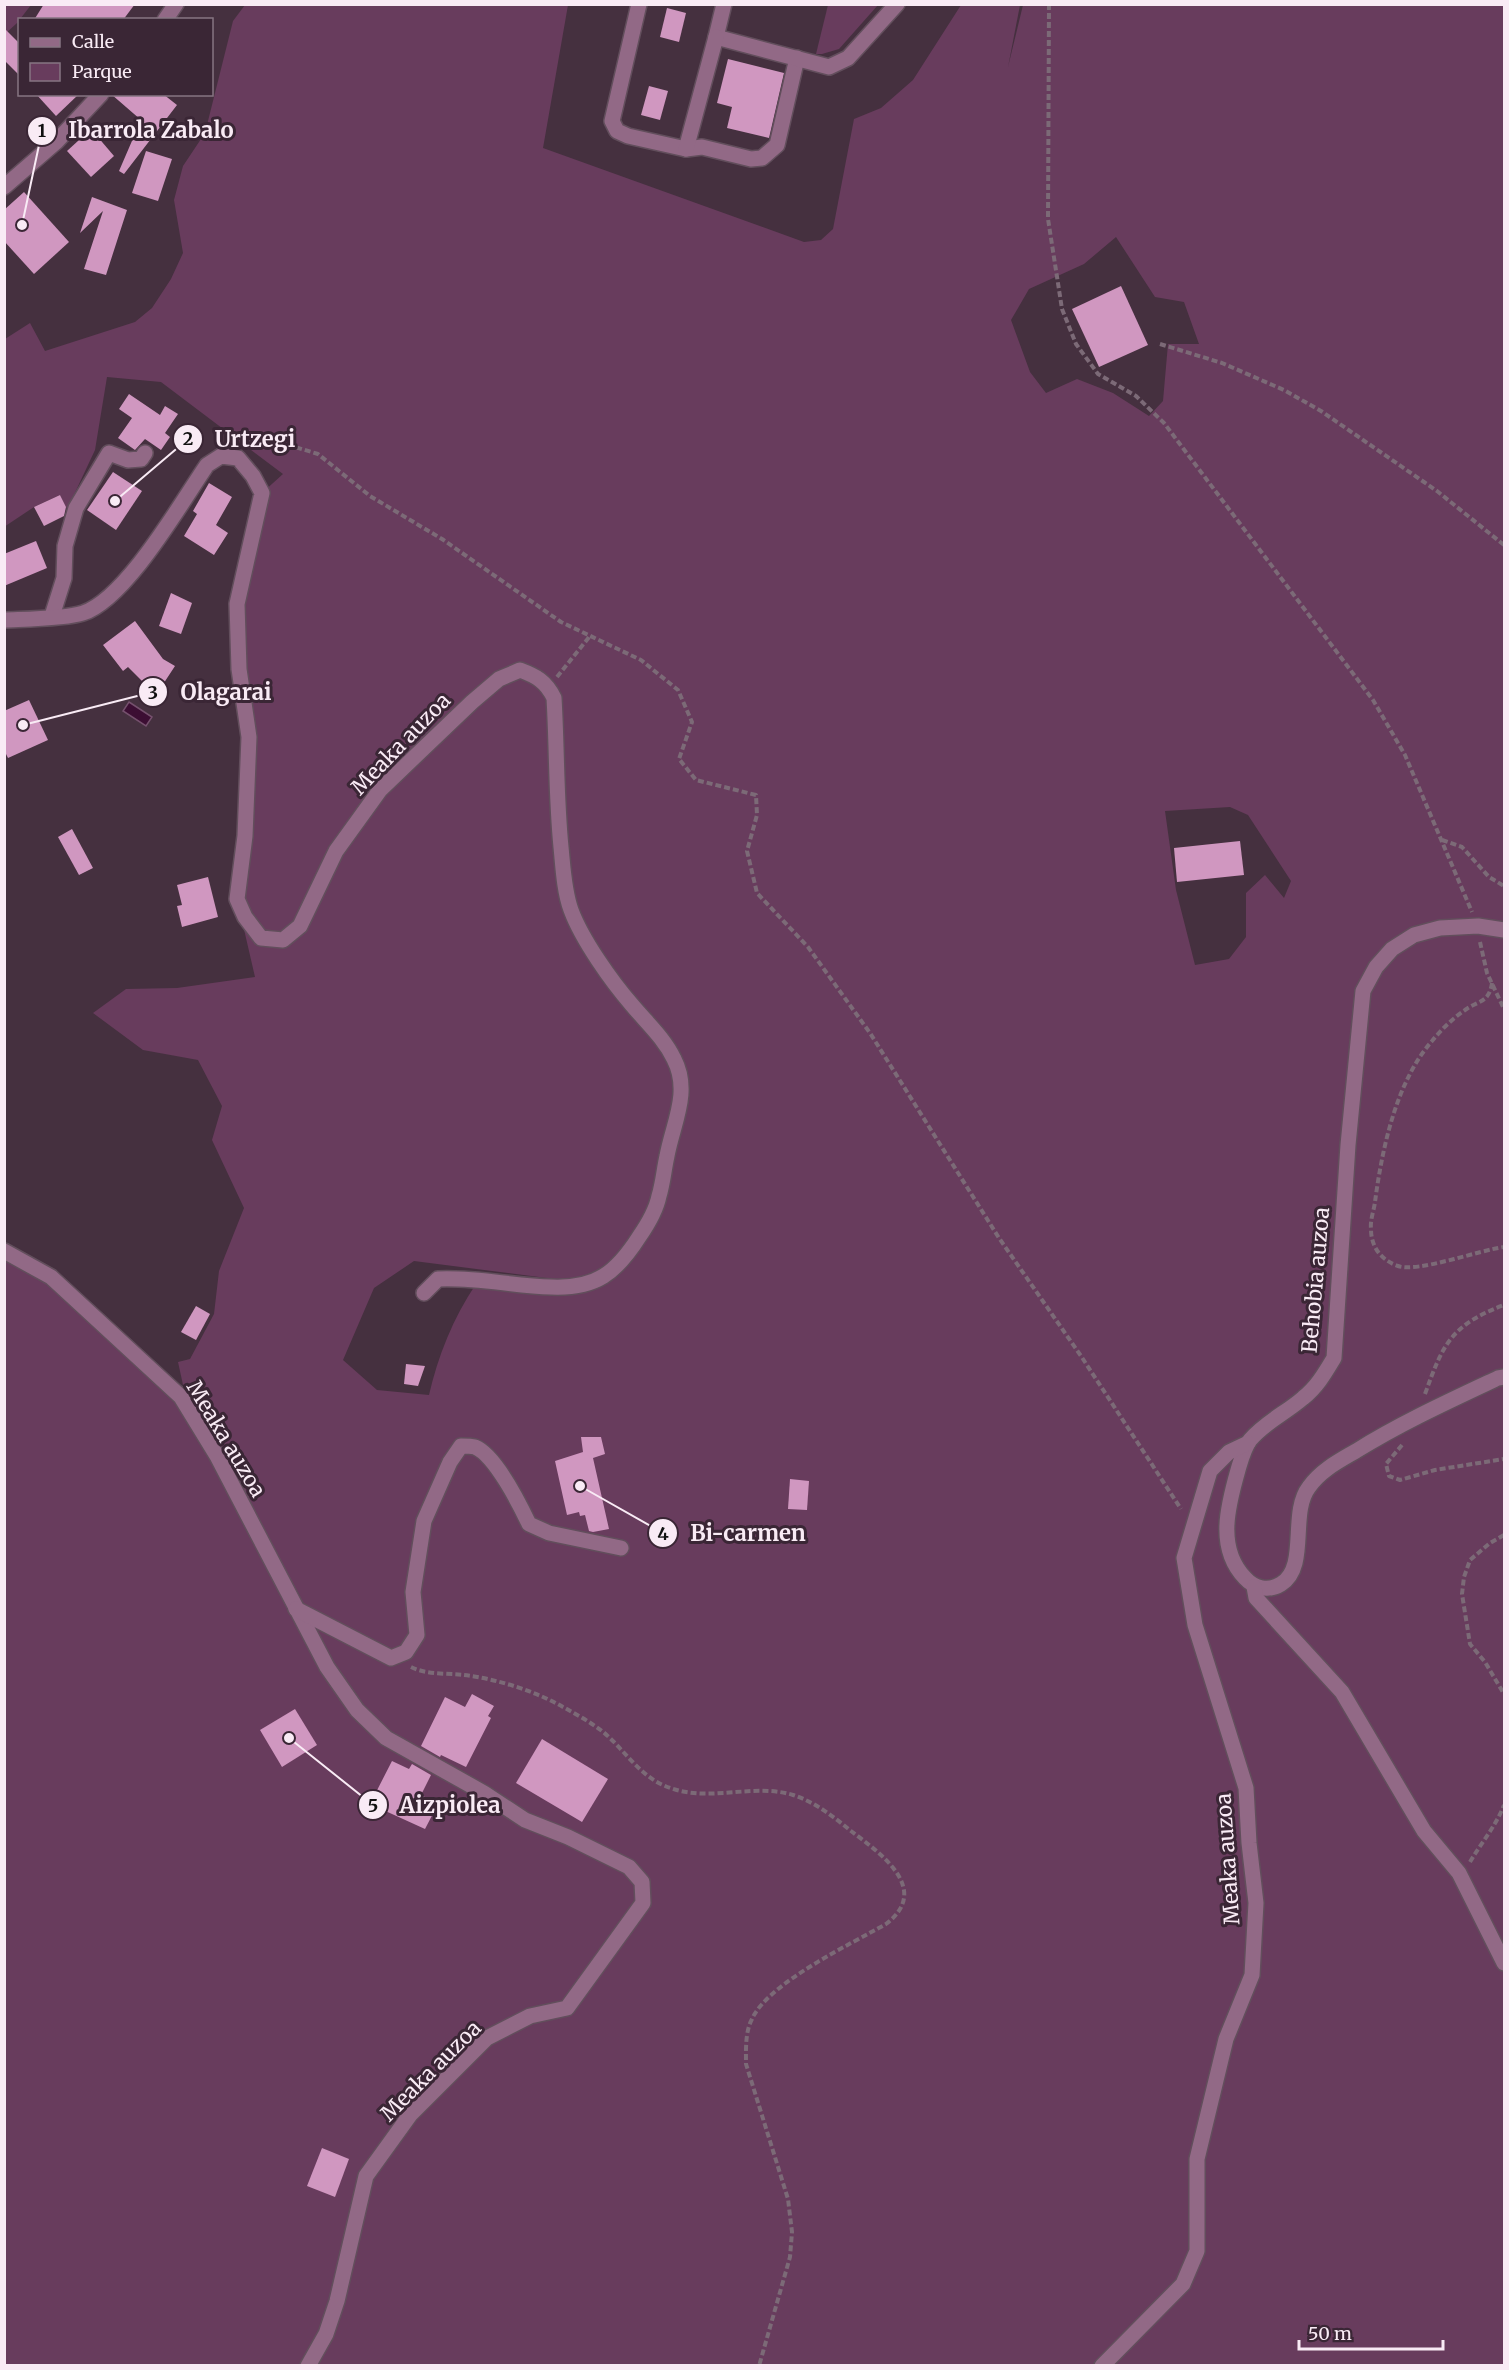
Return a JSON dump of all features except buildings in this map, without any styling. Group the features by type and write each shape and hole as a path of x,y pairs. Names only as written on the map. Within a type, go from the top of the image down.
{"street":[{"path":"166,18 176,4"},
{"path":"639,4 612,121 617,131 628,136 686,148 702,147 751,159 762,158 777,145 803,60"},
{"path":"686,148 724,4"},
{"path":"716,37 828,67 848,58 897,4"},
{"path":"4,187 56,142 99,96"},
{"path":"52,616 64,578 65,546 76,508 109,453 128,460 141,459 145,453"},
{"path":"4,620 84,613 104,601 142,562 207,465 220,456 238,458"},
{"name":"Meaka auzoa","path":"238,458 254,476 262,493 237,604 239,669 249,737 245,836 237,899 245,917 261,938 283,940 300,926 336,851 380,790 472,702 499,679 519,670 536,676 547,685"},
{"path":"424,1293 438,1279 462,1277 552,1287 580,1286 609,1274 624,1261 650,1220 659,1197 677,1119 682,1089 676,1061 665,1042 616,984 581,932 570,909 563,866 556,791 554,698 547,685"},
{"name":"Behobia auzoa","path":"1504,930 1478,926 1440,928 1414,935 1392,949 1376,967 1363,991 1348,1145 1334,1358 1319,1382 1311,1390 1259,1430 1248,1443 1228,1502 1226,1521 1228,1550 1242,1575 1254,1587 1256,1598 1342,1692 1424,1831 1460,1873 1504,1963"},
{"name":"Meaka auzoa","path":"4,1251 51,1277 181,1397 217,1456 327,1667 357,1710 386,1738 484,1793 525,1820 568,1837 629,1867 642,1882 643,1903 567,2008 530,2016 487,2038 410,2115 366,2176 337,2301 326,2334 308,2366"},
{"path":"1254,1587 1270,1589 1283,1584 1293,1570 1299,1507 1308,1487 1325,1469 1417,1416 1504,1377"},
{"name":"Meaka auzoa","path":"1102,2366 1183,2284 1197,2251 1197,2159 1226,2039 1252,1975 1256,1903 1249,1844 1246,1788 1195,1625 1184,1558 1210,1471 1229,1452 1248,1443"},
{"path":"296,1609 391,1658 406,1652 417,1635 413,1592 424,1521 450,1462 461,1446 476,1447 488,1459 514,1493 529,1524 549,1533 621,1548"}],"path":[{"path":"1049,4 1048,219 1062,309 1076,344 1098,374 1136,396 1164,423 1373,700 1405,755 1478,926 1482,950 1492,982 1504,1009"},
{"path":"1160,344 1222,363 1284,390 1321,411 1437,491 1504,545"},
{"path":"238,458 252,439 269,439 318,454 370,496 442,539 561,622 641,660 678,690 692,722 679,759 696,780 756,795 757,815 747,851 757,893 807,947 870,1033 999,1238 1081,1356 1193,1527"},
{"path":"547,685 560,675 590,636"},
{"path":"1441,840 1462,847 1489,877 1504,886"},
{"path":"1492,982 1490,993 1480,1003 1466,1009 1431,1042 1412,1072 1389,1129 1380,1166 1370,1228 1374,1245 1381,1258 1400,1267 1415,1268 1504,1247"},
{"path":"1504,1305 1485,1312 1465,1324 1443,1347 1406,1441 1386,1464 1389,1476 1400,1480 1435,1470 1504,1460"},
{"path":"1504,1535 1490,1543 1470,1560 1464,1577 1462,1594 1470,1644 1485,1662 1504,1694"},
{"path":"391,1658 414,1669 499,1682 563,1707 602,1731 647,1775 662,1785 683,1793 712,1795 766,1792 793,1795 824,1810 884,1856 897,1872 903,1886 904,1902 899,1914 797,1976 760,2005 751,2019 746,2064 788,2199 792,2232 790,2257 759,2366"},
{"path":"1460,1873 1467,1869 1478,1846 1500,1817 1504,1806"}],"green space":[{"path":"5,5 31,5 21,18 18,18 17,23 5,34"},
{"path":"245,5 568,5 543,148 804,242 821,240 833,229 854,119 881,108 913,80 961,5 1020,5 1008,67 1023,5 1504,5 1504,2365 5,2365 4,1256 50,1284 177,1397 213,1456 291,1608 300,1596 185,1394 178,1362 190,1359 214,1314 219,1271 244,1208 212,1140 222,1106 198,1060 143,1050 93,1013 126,989 177,988 255,977 237,899 249,737 237,604 262,493 283,474 161,382 107,377 95,450 72,499 69,513 60,495 34,507 4,527 5,339 30,323 45,351 135,322 152,308 171,279 183,253 174,200 183,166 205,133 233,21","holes":["1116,237 1155,297 1184,302 1199,344 1168,344 1163,401 1149,416 1113,393 1077,379 1046,393 1030,372 1011,320 1029,289 1084,264","1230,807 1248,815 1291,881 1284,898 1265,875 1246,893 1246,937 1229,959 1195,965 1176,890 1165,811","648,1208 659,1214 631,1261 609,1279 574,1293 476,1284 447,1338 429,1395 377,1390 343,1360 374,1288 414,1261 570,1281 601,1271 625,1251"]},
{"path":"828,5 878,5 839,49 816,54"}],"shaded area":[{"path":"129,702 152,717 146,726 123,711"}],"place":[{"name":"Ibarrola Zabalo","path":"22,225"},
{"name":"Urtzegi","path":"115,501"},
{"name":"Olagarai","path":"23,725"},
{"name":"Bi-carmen","path":"580,1486"},
{"name":"Aizpiolea","path":"289,1738"}]}
